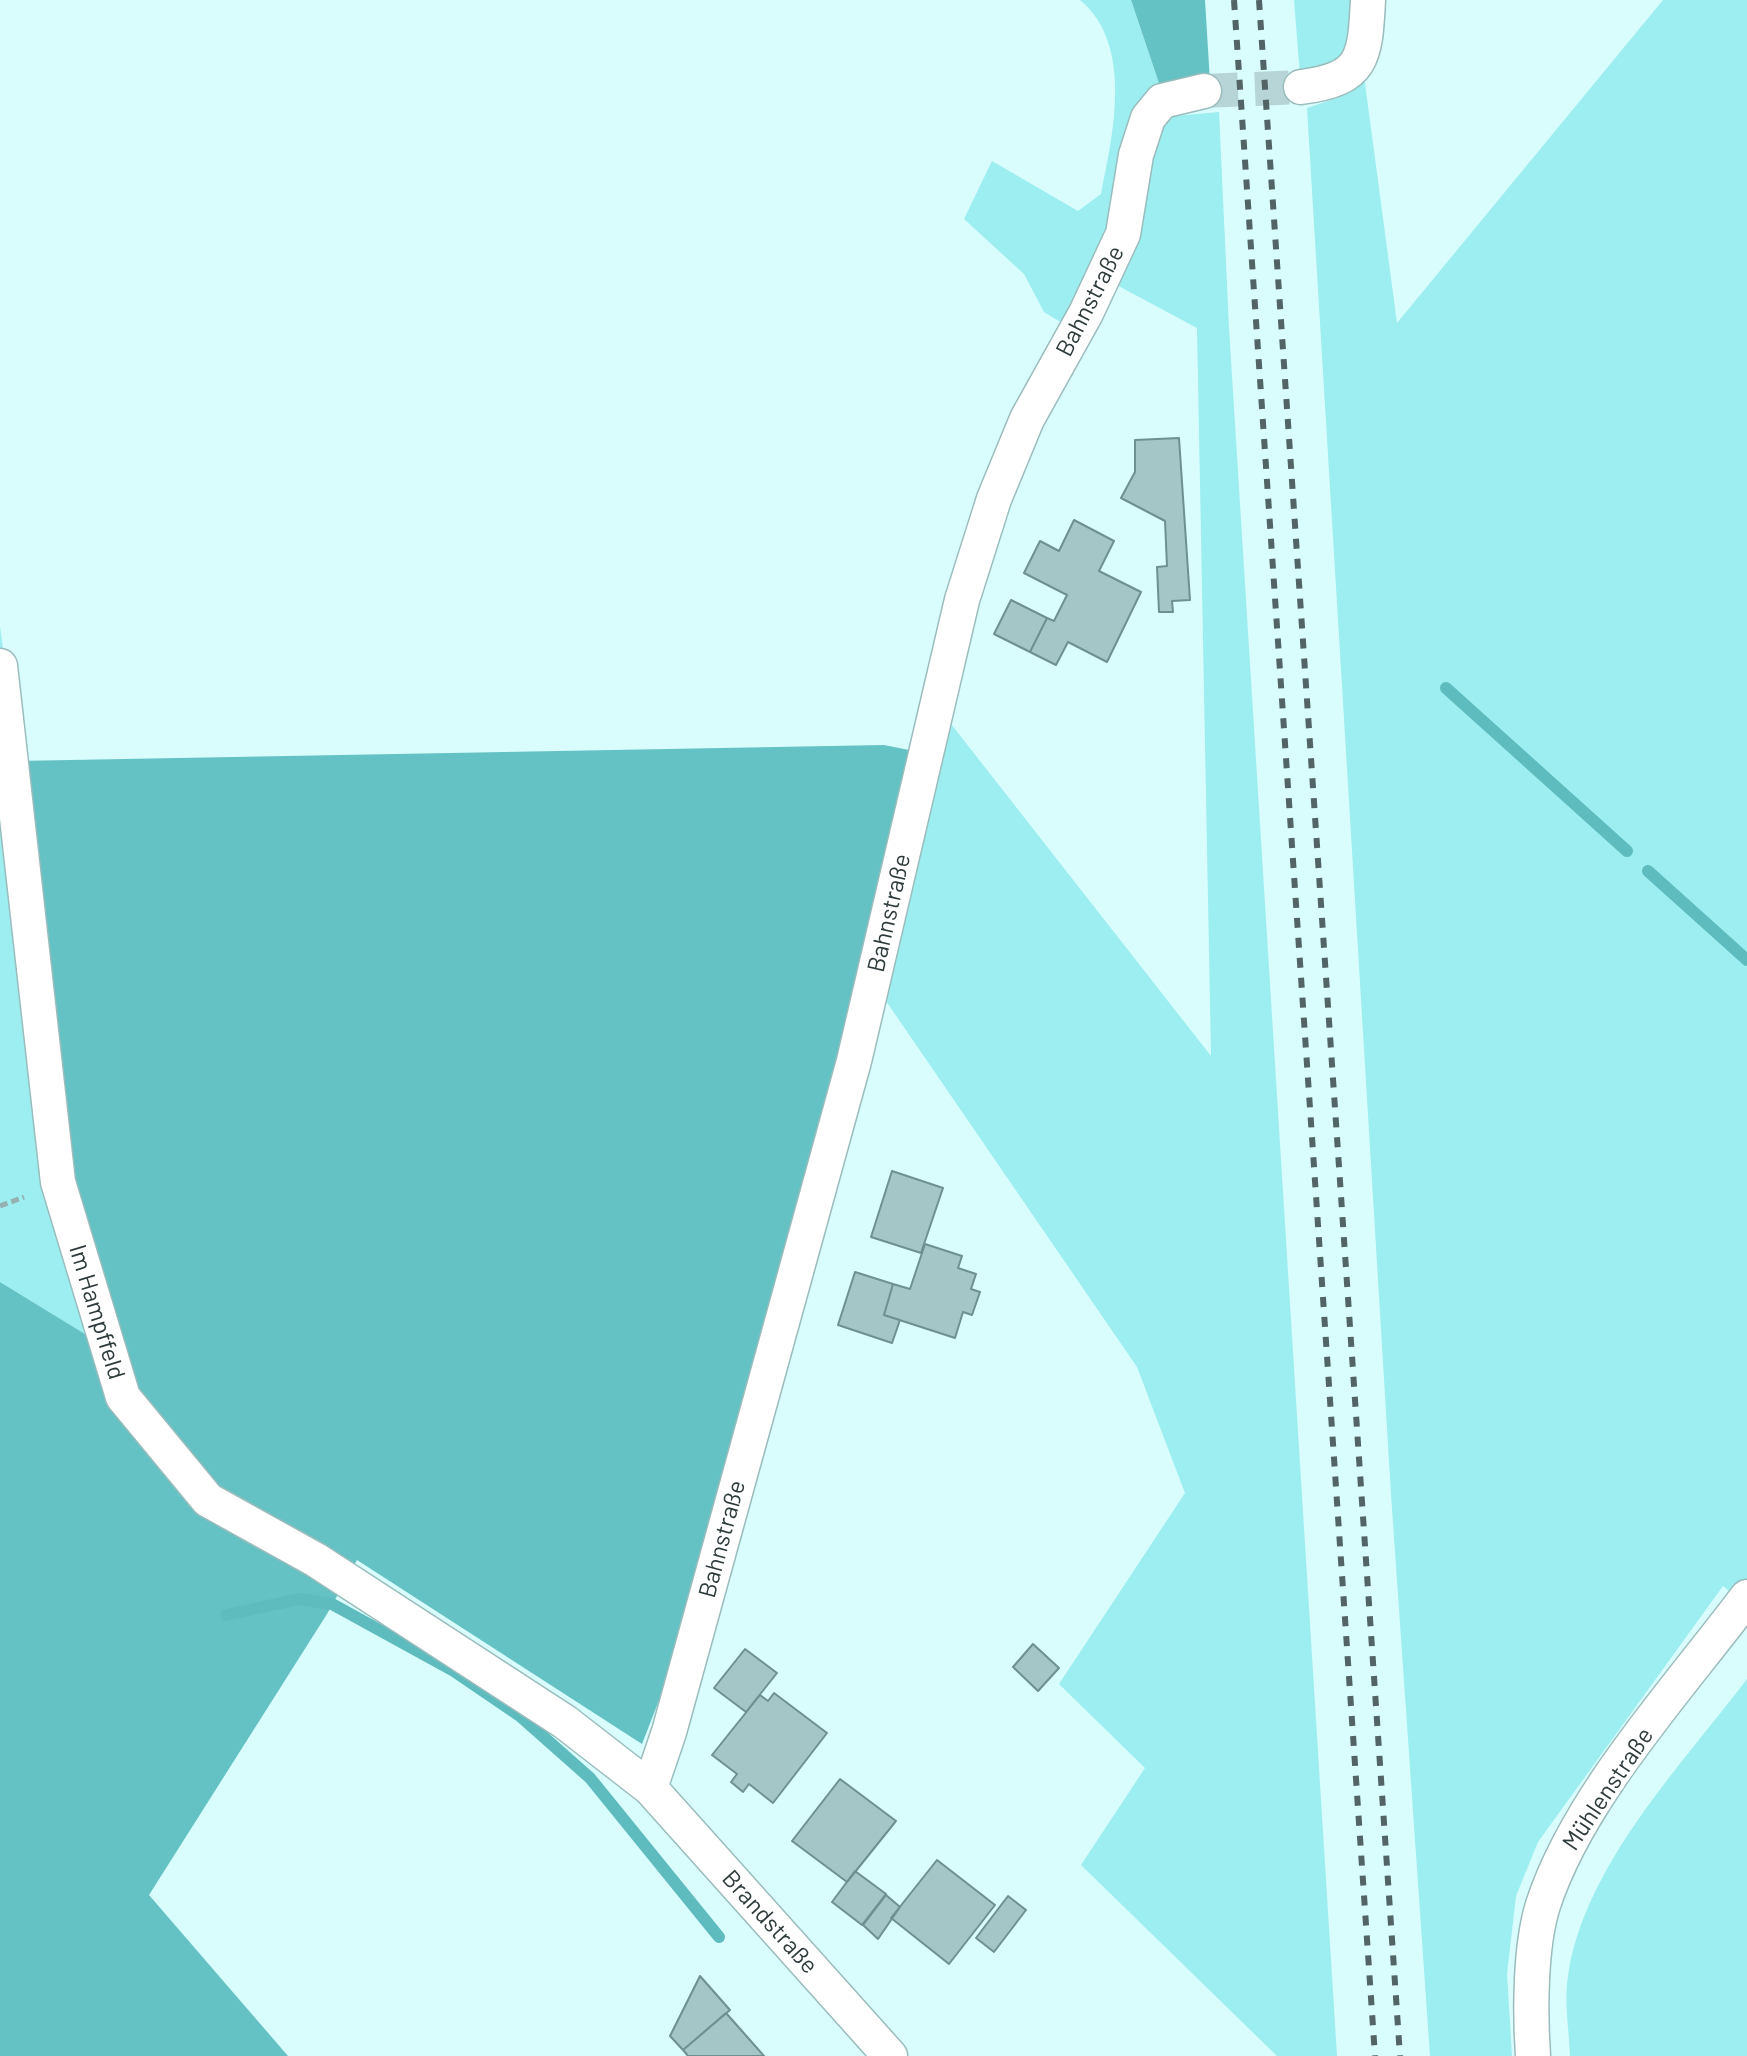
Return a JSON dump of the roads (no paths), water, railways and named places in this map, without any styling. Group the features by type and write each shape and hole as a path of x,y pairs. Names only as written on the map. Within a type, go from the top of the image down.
{"street":[{"path":"1301,87 1327,84 1352,73 1366,48 1368,0"},
{"name":"Bahnstraße","path":"650,1788 669,1732 854,1061 962,600 994,499 1027,419 1086,313 1123,234 1136,155 1148,118 1162,101 1204,91"},
{"name":"Im Hampffeld","path":"0,666 58,1182 123,1397 208,1500 316,1560 565,1722 650,1788"},
{"name":"Mühlenstraße","path":"1533,2056 1534,1974 1542,1908 1564,1852 1598,1795 1747,1597"},
{"name":"Brandstraße","path":"650,1788 890,2056"}],"waterway":[{"path":"1446,688 1627,851"},
{"path":"1648,871 1747,960"},
{"path":"226,1615 299,1599 332,1604 454,1671 520,1716 590,1778 719,1937"}],"tunnel":[{"path":"1204,91 1301,87"}],"railway":[{"path":"1234,0 1375,2056"},
{"path":"1259,0 1400,2056"}]}
